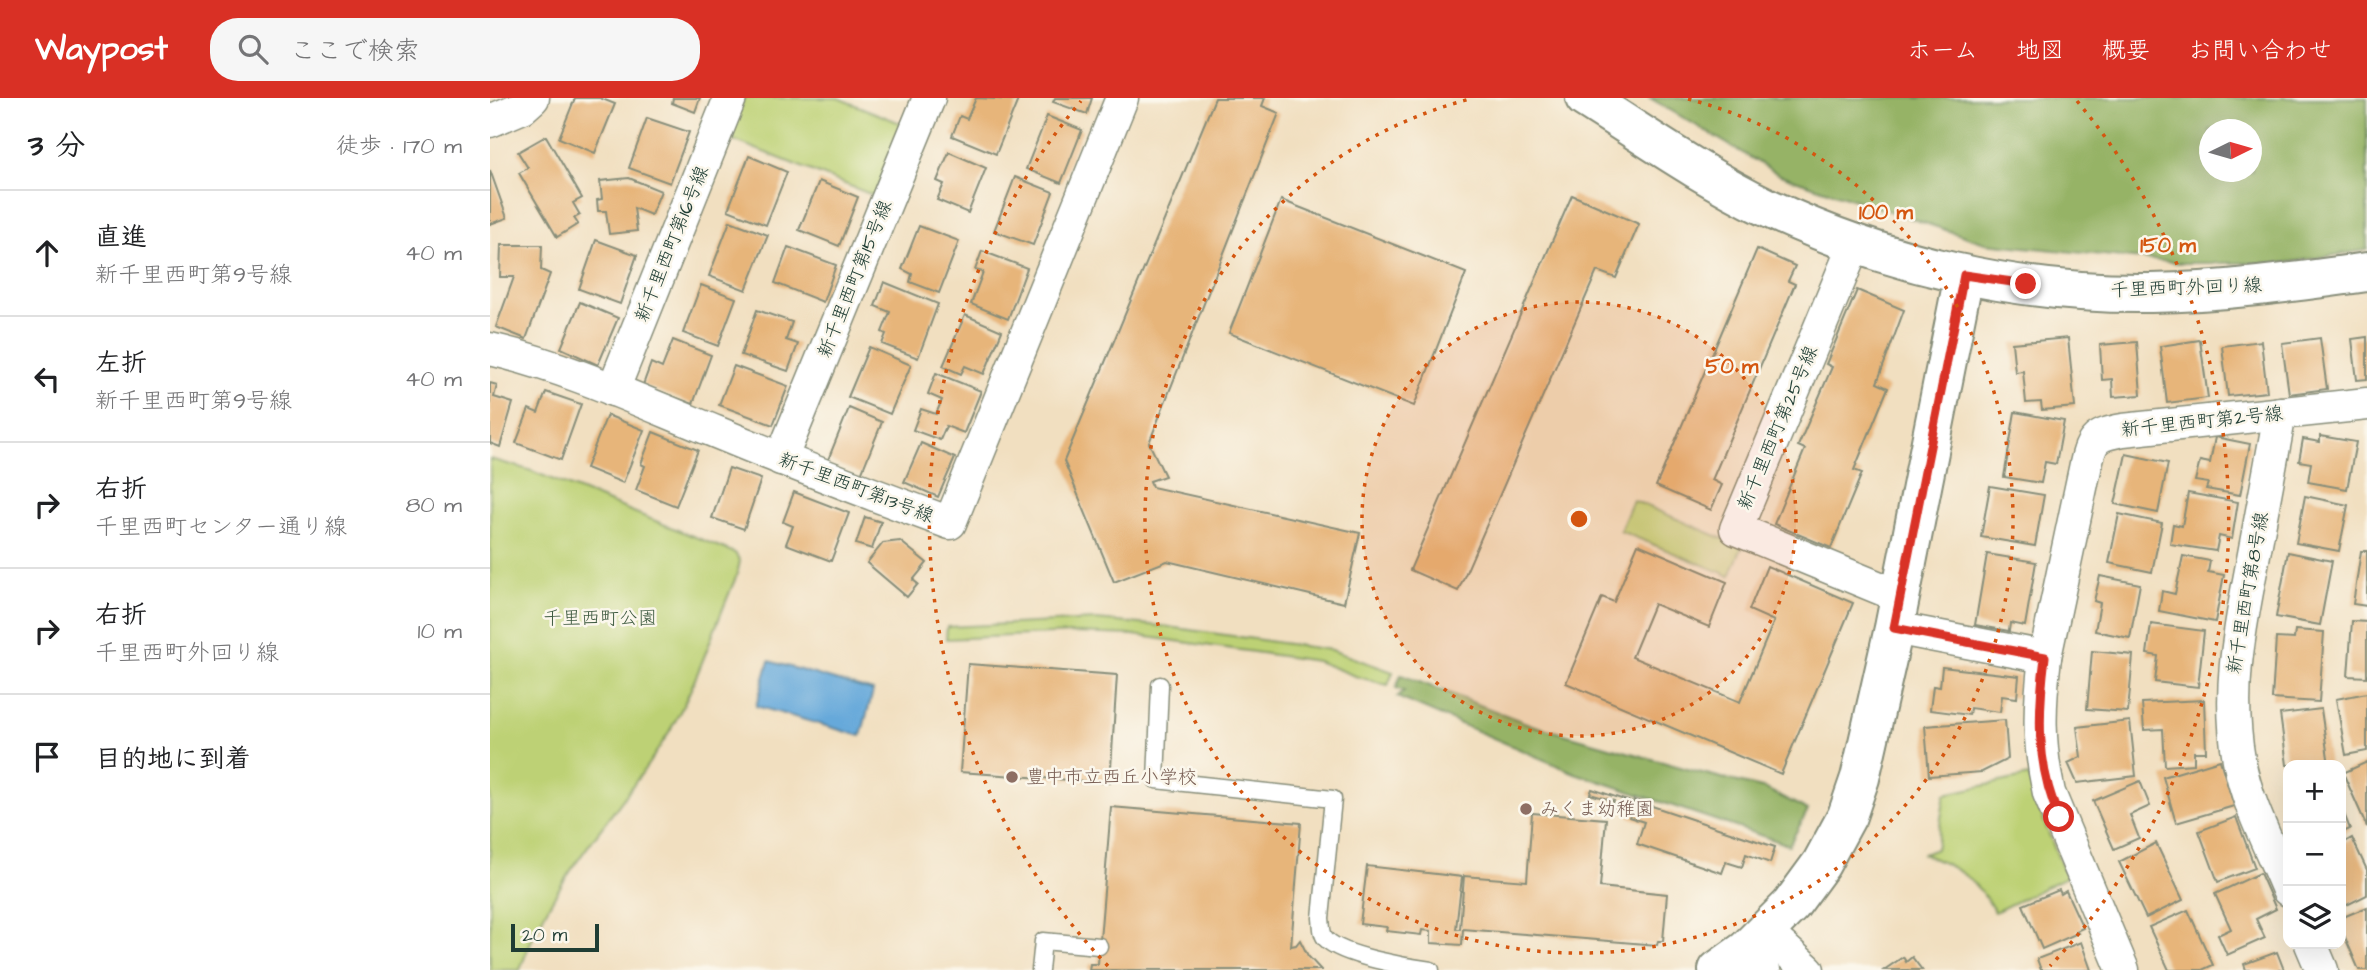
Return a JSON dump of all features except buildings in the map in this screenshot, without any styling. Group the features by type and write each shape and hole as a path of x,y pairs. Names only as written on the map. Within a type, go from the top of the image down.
{"street":[{"path":"490,121 523,107 533,98"},
{"name":"新千里西町第16号線","path":"613,390 730,98"},
{"name":"新千里西町第15号線","path":"781,459 929,98"},
{"name":"新千里西町第13号線","path":"490,349 526,358 613,390 781,459 950,523 1122,98"},
{"name":"千里西町外回り線","path":"1585,98 1740,194 1795,220 1855,243 1964,275 2054,288 2152,293 2212,290 2367,272"},
{"name":"新千里西町第25号線","path":"1855,243 1736,529 1896,612"},
{"path":"1808,970 1748,955 1807,885 1837,839 1860,778 1964,275"},
{"name":"新千里西町第2号線","path":"2045,657 2086,464 2091,445 2096,438 2123,430 2367,404"},
{"name":"新千里西町第8号線","path":"2280,414 2237,642 2232,691 2233,716 2247,793 2286,886"},
{"path":"1896,612 2045,657 2039,718 2041,752 2049,793 2123,970"},
{"path":"2313,949 2322,970"}],"lane":[{"path":"1160,685 1156,780 1333,799 1321,918 1322,932 1326,939 1355,953 1388,963 1431,970"},
{"path":"1040,970 1043,941 1099,946"}],"green space":[{"path":"744,98 838,98 903,124 875,196 728,138"},
{"path":"1650,98 2367,98 2367,250 2285,263 2181,263 1985,243 1780,175"},
{"name":"千里西町公園","path":"490,459 529,470 735,553 740,561 737,575 702,662 673,725 565,880 533,938 520,970 490,970"},
{"path":"1633,500 1742,547 1730,576 1620,531"},
{"path":"1096,620 1162,626 1331,650 1393,672 1388,685 1317,661 1133,635 1074,633 946,639 947,627"},
{"path":"1401,675 1532,725 1766,789 1808,810 1789,845 1575,773 1397,697 1404,691 1396,688"},
{"path":"2029,776 2066,877 1995,912 1973,882 1947,864 1923,854 1936,849 1945,794"}],"water":[{"path":"769,661 873,691 861,736 756,706"}],"place":[{"name":"豊中市立西丘小学校","path":"1012,777"},
{"name":"みくま幼稚園","path":"1526,809"}],"route":[{"path":"2026,284 1964,275 1894,628 2045,657 2039,718 2040,741 2049,793 2059,817"}]}
